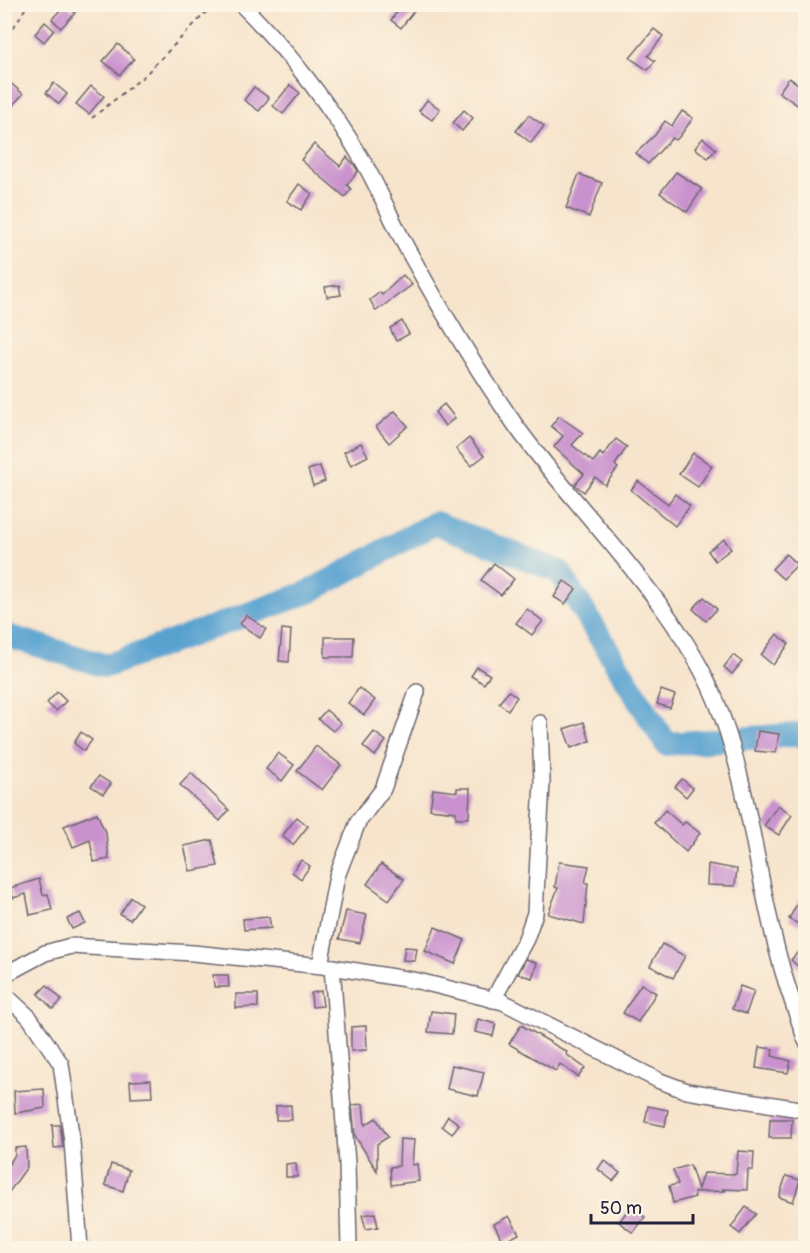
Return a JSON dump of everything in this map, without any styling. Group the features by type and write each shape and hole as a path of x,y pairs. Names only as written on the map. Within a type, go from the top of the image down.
{"street":[{"path":"241,4 297,65 363,161 407,250 464,350 518,429 640,581 686,644 717,703 738,770 756,842 779,960 806,1041"},
{"path":"349,1248 347,1163 326,966 337,876 358,822 381,794 417,692"},
{"path":"493,1000 526,939 535,913 542,782 540,723"},
{"path":"4,975 45,953 71,946 193,953 326,966 418,981 493,1000 660,1081 687,1091 806,1110"},
{"path":"4,994 29,1017 61,1064 72,1141 80,1248"}],"path":[{"path":"4,43 28,4"},
{"path":"92,118 144,76 214,4"}],"building":[{"path":"66,4 75,13 61,28 52,19"},
{"path":"403,4 419,4 401,28 391,20"},
{"path":"45,22 54,30 44,42 35,34"},
{"path":"654,29 663,36 648,56 655,61 648,70 630,58"},
{"path":"118,44 134,59 120,75 103,61"},
{"path":"4,77 23,94 4,115"},
{"path":"789,78 806,89 806,111 779,92"},
{"path":"54,83 67,94 59,104 46,93"},
{"path":"290,85 300,93 283,114 273,106"},
{"path":"91,86 104,96 89,114 76,104"},
{"path":"254,87 269,98 259,111 244,100"},
{"path":"427,100 440,109 432,120 419,111"},
{"path":"464,110 473,118 462,131 453,123"},
{"path":"682,111 693,118 680,136 676,140 672,138 648,164 636,153 655,135 665,121 672,126"},
{"path":"529,115 544,126 531,143 516,131"},
{"path":"703,138 716,149 708,158 695,148"},
{"path":"314,144 340,166 347,157 358,171 347,185 351,189 345,197 301,160"},
{"path":"676,172 702,189 687,212 660,193"},
{"path":"579,174 602,183 589,217 566,208"},
{"path":"299,184 312,194 301,210 287,201"},
{"path":"403,275 412,285 376,311 370,300 380,292 382,295"},
{"path":"339,285 341,295 327,297 325,287"},
{"path":"402,321 409,334 396,341 390,328"},
{"path":"444,404 455,418 445,426 435,412"},
{"path":"395,411 408,426 389,443 376,427"},
{"path":"559,416 583,433 572,445 593,462 600,453 603,456 616,439 627,447 615,465 618,468 605,485 595,477 584,492 575,485 584,474 554,447 563,436 551,426"},
{"path":"469,438 484,456 471,466 456,449"},
{"path":"361,443 368,456 351,465 344,452"},
{"path":"693,453 712,466 698,487 679,474"},
{"path":"320,466 325,481 313,486 308,470"},
{"path":"638,481 668,504 675,494 690,506 675,526 631,490"},
{"path":"724,539 731,549 715,561 708,551"},
{"path":"786,554 797,565 783,579 772,569"},
{"path":"494,563 514,579 501,595 481,580"},
{"path":"564,581 576,589 565,604 554,597"},
{"path":"704,597 717,609 706,621 693,609"},
{"path":"527,609 543,621 532,635 516,623"},
{"path":"246,615 266,629 260,638 240,624"},
{"path":"282,629 291,630 289,662 279,661"},
{"path":"777,634 789,644 773,665 761,655"},
{"path":"325,637 354,637 353,657 325,657"},
{"path":"733,655 742,662 732,674 724,667"},
{"path":"477,667 490,675 484,684 471,676"},
{"path":"359,688 375,700 364,715 348,703"},
{"path":"661,690 675,695 670,708 657,704"},
{"path":"509,691 517,697 508,710 499,703"},
{"path":"57,692 66,701 56,711 47,703"},
{"path":"326,710 341,723 333,731 318,719"},
{"path":"584,722 590,741 571,748 564,729"},
{"path":"758,731 779,734 776,753 755,751"},
{"path":"81,732 92,740 84,751 74,743"},
{"path":"374,732 386,741 375,756 363,746"},
{"path":"316,746 341,765 322,790 297,771"},
{"path":"278,753 294,765 282,781 266,769"},
{"path":"191,773 229,810 220,821 180,785"},
{"path":"99,776 111,784 103,794 91,786"},
{"path":"682,779 693,788 686,797 675,787"},
{"path":"457,788 470,788 469,818 456,818 456,812 430,809 433,789 457,792"},
{"path":"778,805 792,815 779,835 764,826"},
{"path":"665,810 682,825 685,822 700,833 686,852 654,823"},
{"path":"97,813 106,834 109,859 94,862 90,840 73,847 64,826"},
{"path":"297,817 308,826 293,845 282,836"},
{"path":"212,840 218,866 190,871 184,846"},
{"path":"301,860 310,866 301,879 292,872"},
{"path":"559,862 589,866 585,883 588,883 584,924 548,914 558,888 555,887"},
{"path":"381,864 404,879 389,900 367,884"},
{"path":"708,864 737,869 735,886 707,885"},
{"path":"39,879 43,895 48,894 52,910 30,915 26,894 13,898 10,888"},
{"path":"806,887 806,928 789,919"},
{"path":"131,897 141,904 130,920 120,914"},
{"path":"346,911 367,915 360,943 339,939"},
{"path":"80,913 85,923 72,929 67,919"},
{"path":"269,917 271,928 244,930 243,919"},
{"path":"435,927 465,940 455,964 425,951"},
{"path":"662,944 685,956 673,978 650,966"},
{"path":"405,947 417,948 415,961 403,960"},
{"path":"799,951 806,957 806,973 791,960"},
{"path":"526,959 537,963 532,978 518,974"},
{"path":"213,975 228,975 229,987 214,987"},
{"path":"641,984 656,993 638,1022 623,1013"},
{"path":"47,985 62,1000 53,1009 38,994"},
{"path":"740,986 754,991 746,1014 732,1009"},
{"path":"321,991 323,1006 312,1007 311,993"},
{"path":"236,994 258,994 258,1007 236,1008"},
{"path":"431,1011 454,1014 452,1034 428,1032"},
{"path":"478,1019 496,1024 493,1036 475,1032"},
{"path":"521,1025 567,1052 566,1054 585,1068 578,1077 560,1064 556,1071 509,1044"},
{"path":"366,1026 367,1050 351,1051 351,1027"},
{"path":"759,1047 773,1049 772,1056 791,1061 788,1073 756,1068"},
{"path":"452,1065 484,1072 478,1096 447,1089"},
{"path":"151,1080 152,1097 131,1098 130,1081"},
{"path":"44,1089 45,1108 15,1113 14,1091"},
{"path":"363,1104 365,1125 376,1118 388,1137 377,1144 377,1171 355,1136 352,1105"},
{"path":"291,1105 292,1120 276,1120 276,1106"},
{"path":"648,1106 668,1110 665,1126 645,1122"},
{"path":"448,1116 459,1124 452,1134 442,1126"},
{"path":"770,1119 792,1119 791,1138 769,1138"},
{"path":"52,1125 60,1125 63,1147 54,1148"},
{"path":"400,1139 414,1140 412,1165 417,1164 419,1181 391,1185 390,1167 399,1166"},
{"path":"26,1147 27,1167 4,1199 4,1171 15,1155 15,1148"},
{"path":"738,1151 754,1152 753,1170 748,1170 747,1190 722,1189 726,1191 694,1192 695,1197 673,1203 669,1186 678,1184 673,1170 690,1165 698,1189 703,1173 736,1174"},
{"path":"604,1160 620,1173 613,1181 598,1169"},
{"path":"296,1163 297,1177 286,1177 286,1164"},
{"path":"111,1164 129,1170 123,1191 105,1185"},
{"path":"786,1176 800,1180 793,1202 779,1197"},
{"path":"630,1207 645,1217 633,1233 619,1222"},
{"path":"746,1207 756,1214 740,1234 731,1227"},
{"path":"375,1213 378,1227 366,1229 362,1215"},
{"path":"509,1216 519,1234 503,1242 494,1224"}],"waterway":[{"path":"4,635 106,666 309,592 435,523 559,571 666,744 806,734"}]}
